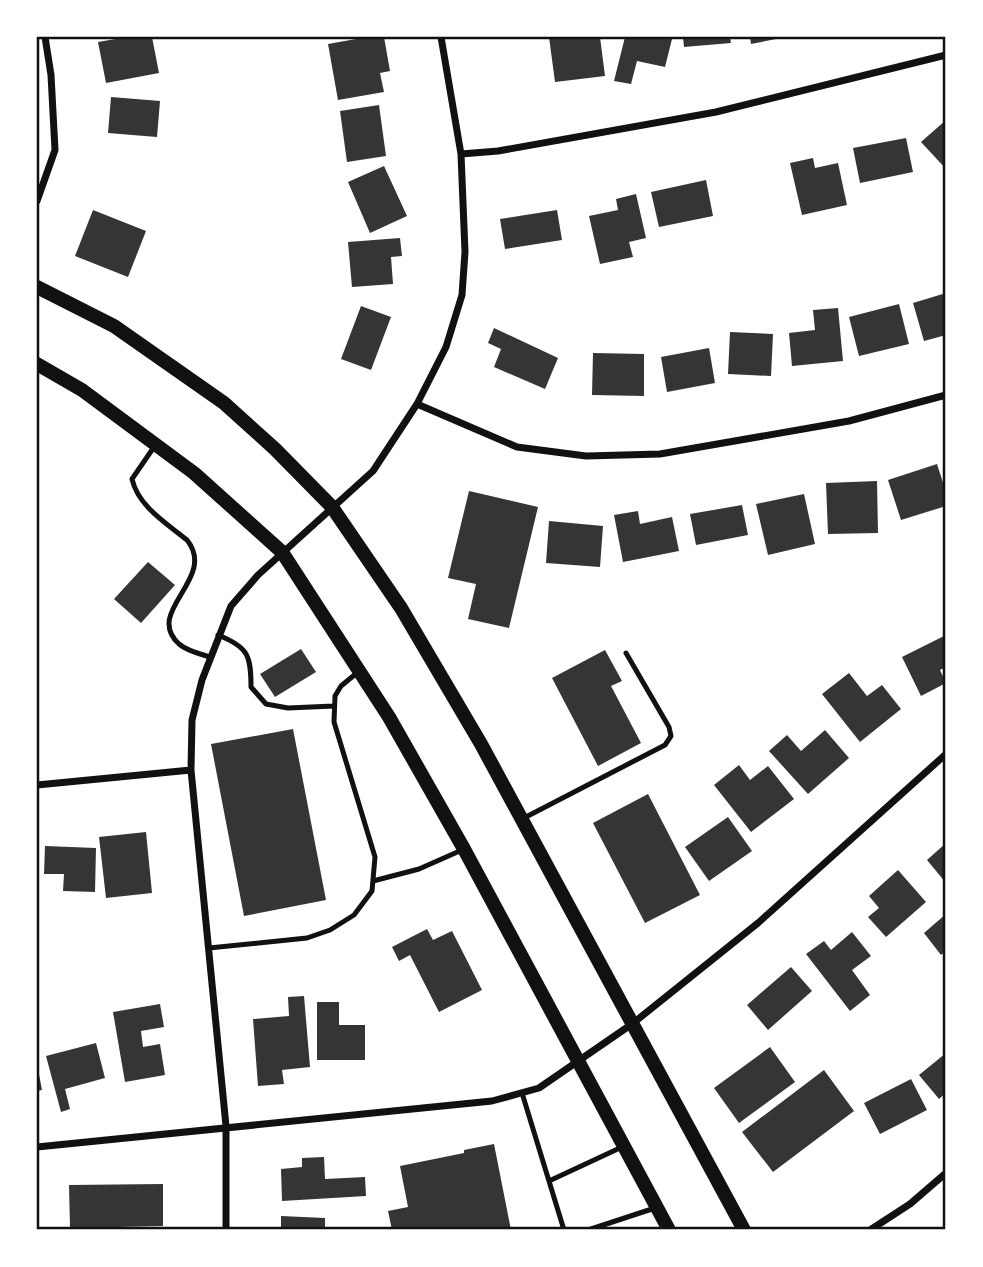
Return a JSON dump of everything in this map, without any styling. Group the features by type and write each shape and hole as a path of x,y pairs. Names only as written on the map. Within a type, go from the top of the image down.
{"main road":[{"path":"37,287 114,326 224,403 275,449 332,507 408,620 481,744 744,1230"},
{"path":"37,364 82,390 194,473 282,552 389,717 464,849 669,1230"}],"street":[{"path":"37,201 55,149 51,75 45,37"},
{"path":"226,1230 226,1126 191,770 192,720 209,657 231,607 282,552 373,471 417,404 446,347 462,295 466,252 461,154 442,37"},
{"path":"461,154 498,151 716,112 946,55"},
{"path":"417,404 517,447 586,456 660,454 849,421 946,395"},
{"path":"37,1147 492,1101 539,1088 632,1024 758,923 946,754"},
{"path":"37,785 191,770"},
{"path":"870,1230 910,1204 946,1173"}],"lane":[{"path":"156,444 132,479 134,489 141,501 193,548 196,568 169,617 169,628 181,646 209,657"},
{"path":"218,635 238,643 250,665 251,687 266,704 288,708 334,706"},
{"path":"522,819 665,745 671,736 669,727 626,653"},
{"path":"209,948 307,938 331,930 354,915 372,891 375,858 334,722 335,696 341,686 359,671"},
{"path":"373,881 419,869 464,849"},
{"path":"522,1093 564,1230"},
{"path":"549,1181 623,1146"},
{"path":"588,1230 657,1208"}],"building":[{"path":"127,37 152,37 159,73 106,83 98,42"},
{"path":"367,37 384,37 390,71 380,73 384,92 338,100 328,44"},
{"path":"549,37 600,37 605,76 555,82"},
{"path":"625,37 672,39 665,67 637,61 631,84 614,81"},
{"path":"683,37 730,37 731,43 684,47"},
{"path":"750,37 781,37 781,38 751,44"},
{"path":"111,97 160,101 157,137 108,133"},
{"path":"379,105 386,156 347,162 340,111"},
{"path":"946,120 946,169 921,142"},
{"path":"906,138 913,172 860,183 853,148"},
{"path":"813,158 815,168 838,163 847,205 802,215 790,163"},
{"path":"384,166 407,216 370,233 348,182"},
{"path":"706,180 713,216 659,227 651,192"},
{"path":"636,194 646,238 629,242 633,257 600,264 589,216 618,210 616,199"},
{"path":"93,210 146,231 128,277 75,256"},
{"path":"557,210 562,240 505,249 500,219"},
{"path":"400,238 402,256 391,257 393,284 352,287 348,242"},
{"path":"946,293 946,335 924,341 913,303"},
{"path":"899,304 909,344 859,356 849,317"},
{"path":"361,306 391,317 371,370 341,359"},
{"path":"838,308 843,361 792,366 789,333 815,330 813,310"},
{"path":"494,328 558,358 545,389 494,367 501,349 488,343"},
{"path":"730,332 773,334 771,376 728,374"},
{"path":"709,348 715,383 667,392 661,357"},
{"path":"593,353 644,354 644,396 592,395"},
{"path":"937,464 946,492 946,506 901,520 888,480"},
{"path":"877,481 878,533 828,534 826,483"},
{"path":"469,491 538,507 509,628 468,619 476,584 448,578"},
{"path":"804,494 815,544 768,555 756,504"},
{"path":"742,505 748,535 696,545 690,514"},
{"path":"638,511 640,524 672,517 679,551 623,562 614,515"},
{"path":"549,521 603,526 600,567 546,563"},
{"path":"148,562 175,585 141,623 114,599"},
{"path":"944,636 946,667 940,670 946,683 921,696 902,657"},
{"path":"301,649 316,672 275,697 260,674"},
{"path":"605,650 622,681 611,686 641,743 598,766 552,678"},
{"path":"849,673 867,696 882,685 901,709 860,742 822,694"},
{"path":"293,729 326,900 244,916 211,744"},
{"path":"825,730 849,758 808,794 769,751 787,735 801,751"},
{"path":"739,765 750,780 768,766 794,799 751,832 714,785"},
{"path":"648,794 700,895 645,923 593,823"},
{"path":"728,817 752,851 709,881 685,847"},
{"path":"146,832 152,893 106,898 99,837"},
{"path":"946,843 946,883 927,860"},
{"path":"45,846 96,848 95,892 63,891 64,874 44,874"},
{"path":"898,870 926,902 886,937 868,917 879,908 869,896"},
{"path":"946,914 946,951 941,955 924,933"},
{"path":"427,929 433,940 452,931 482,990 439,1012 410,955 399,961 392,947"},
{"path":"852,932 871,956 852,970 870,995 850,1011 806,954 824,941 831,950"},
{"path":"791,967 812,991 768,1030 747,1005"},
{"path":"304,996 310,1067 282,1070 284,1084 258,1086 253,1019 289,1016 288,997"},
{"path":"317,1002 339,1002 339,1025 365,1025 365,1060 317,1060"},
{"path":"160,1004 164,1027 141,1031 143,1047 160,1044 165,1075 125,1082 113,1012"},
{"path":"96,1043 105,1078 65,1089 70,1109 61,1112 46,1056"},
{"path":"770,1047 795,1082 739,1123 714,1088"},
{"path":"946,1053 946,1093 939,1099 919,1075"},
{"path":"37,1064 42,1090 37,1091"},
{"path":"824,1070 854,1111 773,1172 742,1132"},
{"path":"911,1079 927,1110 880,1134 864,1103"},
{"path":"494,1144 511,1230 392,1230 388,1211 408,1207 400,1166"},
{"path":"324,1157 325,1179 365,1177 366,1196 282,1201 281,1169 302,1167 302,1158"},
{"path":"163,1184 163,1226 70,1228 69,1185"},
{"path":"281,1216 325,1218 325,1230 281,1230"}]}
